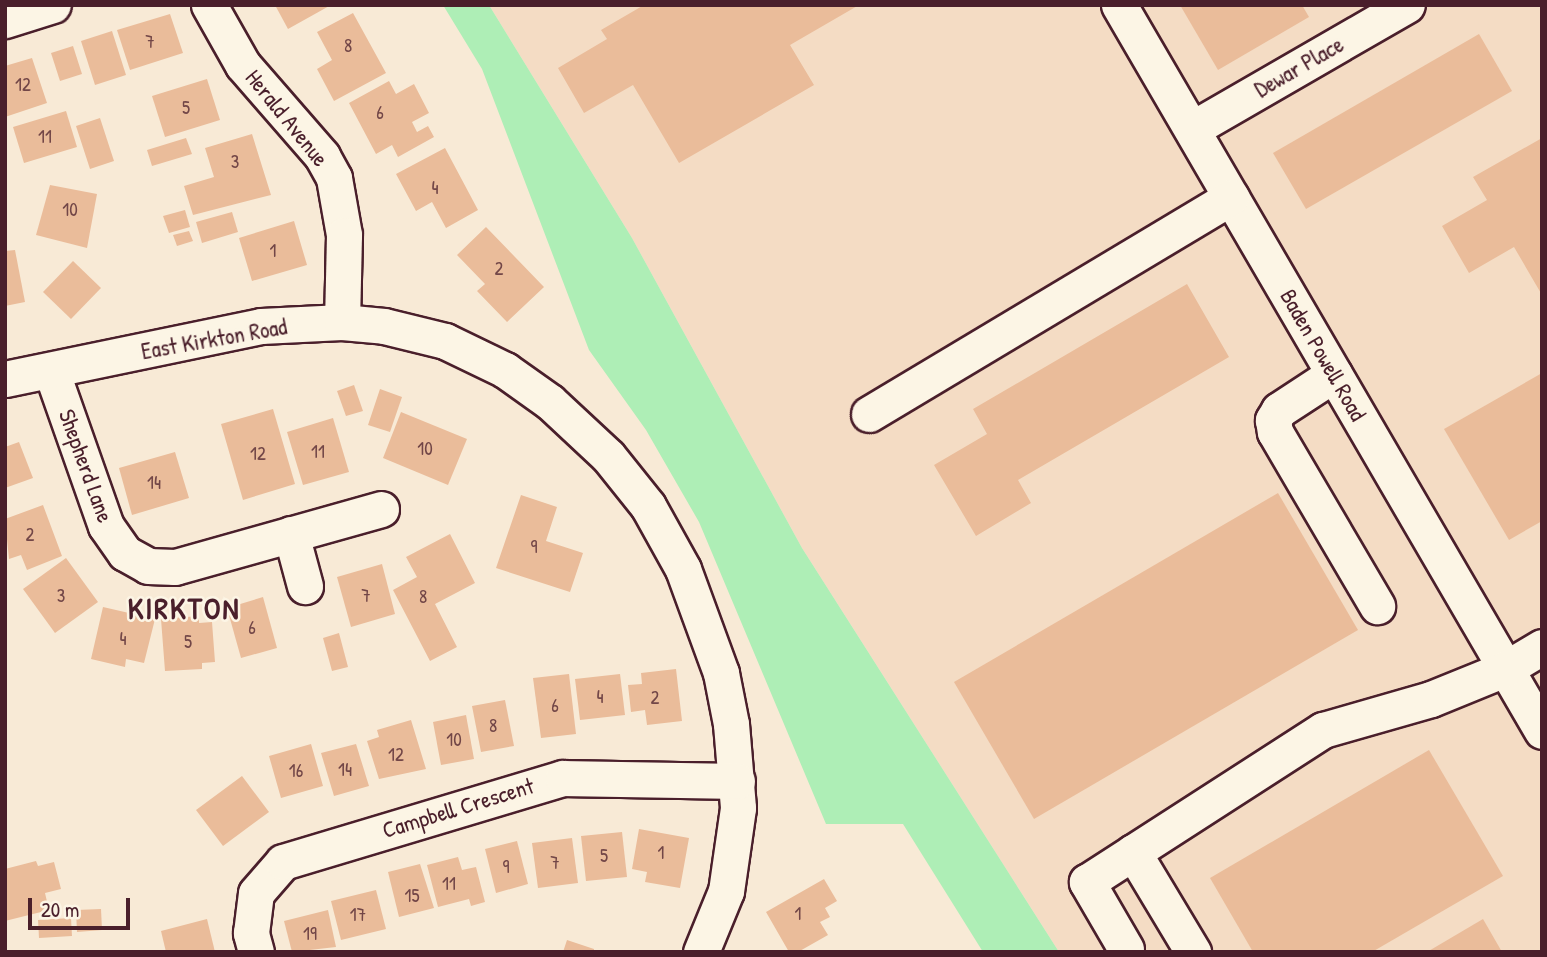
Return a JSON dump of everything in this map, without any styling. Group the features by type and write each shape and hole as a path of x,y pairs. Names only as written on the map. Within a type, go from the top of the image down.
{"street":[{"path":"5,20 53,5"},
{"name":"Herald Avenue","path":"209,5 243,65 322,156 334,178 344,235 342,323"},
{"name":"Baden Powell Road","path":"1119,5 1542,731"},
{"name":"Dewar Place","path":"1192,129 1407,5"},
{"path":"869,414 1231,197"},
{"name":"East Kirkton Road","path":"5,379 261,326 342,323 384,326 445,341 506,370 550,402 608,456 648,506 701,612 721,673 737,781 735,843 726,891 701,952"},
{"name":"Shepherd Lane","path":"51,370 103,519 125,553 148,566 175,567 381,509"},
{"path":"1334,374 1279,410 1273,420 1275,432 1377,606"},
{"path":"291,534 305,586"},
{"path":"1126,949 1087,882 1323,730 1432,699 1505,669 1542,647"},
{"name":"Campbell Crescent","path":"256,952 251,933 256,893 283,862 563,778 737,781"},
{"path":"1133,852 1193,952"}],"shaded area":[{"path":"489,5 1542,5 1542,952 1059,952 802,548 632,238"}],"green space":[{"path":"443,5 489,5 632,238 802,548 1059,952 983,952 903,824 826,824 699,522 646,430 589,350 482,69"}],"building":[{"path":"275,5 331,5 288,29"},
{"path":"644,5 859,5 790,45 814,85 679,163 633,85 584,113 558,68 607,39 601,30"},
{"path":"1180,5 1302,5 1309,17 1218,70"},
{"path":"353,13 386,73 334,101 317,69 332,60 317,32"},
{"path":"170,14 183,53 130,70 117,30"},
{"path":"112,31 126,75 95,85 81,41"},
{"path":"1479,34 1512,91 1306,209 1273,153"},
{"path":"73,46 82,74 60,81 51,53"},
{"path":"32,58 47,103 5,117 5,66"},
{"path":"207,79 220,120 165,137 152,96"},
{"path":"389,81 396,94 414,84 429,113 412,122 417,132 428,126 434,137 398,157 392,145 376,154 349,103"},
{"path":"66,111 77,147 24,163 13,127"},
{"path":"100,118 114,161 90,169 76,126"},
{"path":"252,134 271,195 193,215 184,186 214,177 205,148"},
{"path":"186,138 192,154 152,166 147,150"},
{"path":"1542,138 1542,295 1514,247 1469,273 1442,226 1487,200 1473,177"},
{"path":"445,148 478,210 446,228 432,202 416,211 396,174"},
{"path":"50,185 97,194 87,248 36,235"},
{"path":"185,210 190,227 169,233 163,216"},
{"path":"232,212 238,232 202,243 196,222"},
{"path":"294,221 307,265 252,281 239,238"},
{"path":"486,227 544,287 507,322 477,291 485,284 457,255"},
{"path":"189,231 193,241 177,246 173,235"},
{"path":"15,250 25,302 5,306 5,251"},
{"path":"73,261 101,288 71,319 43,292"},
{"path":"1187,284 1229,357 1018,480 1031,503 976,536 934,465 987,434 973,409"},
{"path":"1542,373 1542,521 1509,540 1444,429"},
{"path":"354,385 363,411 346,416 337,391"},
{"path":"380,389 402,397 390,432 368,425"},
{"path":"273,409 295,484 243,500 221,424"},
{"path":"401,412 467,439 448,485 383,458"},
{"path":"333,418 349,472 303,485 287,432"},
{"path":"19,442 33,478 5,488 5,447"},
{"path":"175,452 189,498 132,515 119,468"},
{"path":"1278,493 1358,630 1034,819 954,682"},
{"path":"521,495 557,507 546,541 583,553 570,592 496,568"},
{"path":"43,505 62,556 27,570 21,555 9,559 5,519"},
{"path":"450,534 475,583 435,604 457,647 430,661 393,590 417,577 406,557"},
{"path":"66,558 98,602 55,633 23,589"},
{"path":"382,564 395,614 351,627 337,577"},
{"path":"263,597 277,648 241,658 227,608"},
{"path":"103,607 155,619 144,663 126,659 125,667 91,659"},
{"path":"199,616 199,623 212,622 215,662 202,663 202,669 165,671 161,619"},
{"path":"339,633 348,667 332,671 323,638"},
{"path":"676,669 682,721 647,725 645,710 631,712 628,685 642,684 641,673"},
{"path":"569,674 576,734 541,738 533,678"},
{"path":"620,674 625,715 580,720 575,679"},
{"path":"505,700 514,746 481,752 472,706"},
{"path":"466,715 474,759 441,765 433,722"},
{"path":"411,720 426,769 379,779 367,741 379,737 377,730"},
{"path":"311,744 323,786 281,798 269,756"},
{"path":"356,744 369,786 334,796 321,753"},
{"path":"1429,750 1503,876 1372,952 1253,952 1210,878"},
{"path":"242,776 269,812 223,846 196,810"},
{"path":"639,829 689,838 680,888 645,882 647,872 632,869"},
{"path":"622,832 627,877 586,881 581,836"},
{"path":"572,838 578,883 538,888 532,843"},
{"path":"517,841 528,884 496,893 485,849"},
{"path":"458,857 462,870 476,867 485,902 471,906 469,899 438,907 427,865"},
{"path":"36,861 38,866 54,862 61,889 45,893 49,910 5,921 5,869"},
{"path":"420,864 434,908 399,917 388,872"},
{"path":"824,879 837,901 825,908 830,917 820,922 828,935 798,952 789,952 766,912"},
{"path":"376,890 386,929 341,940 331,901"},
{"path":"101,909 102,930 77,932 76,910"},
{"path":"328,910 336,947 292,952 284,921"},
{"path":"71,918 72,936 39,938 38,920"},
{"path":"207,919 215,952 166,952 161,931"},
{"path":"1483,919 1502,952 1427,952"},
{"path":"567,940 594,949 594,952 563,952"}],"district":[{"name":"KIRKTON","path":"184,608"}]}
